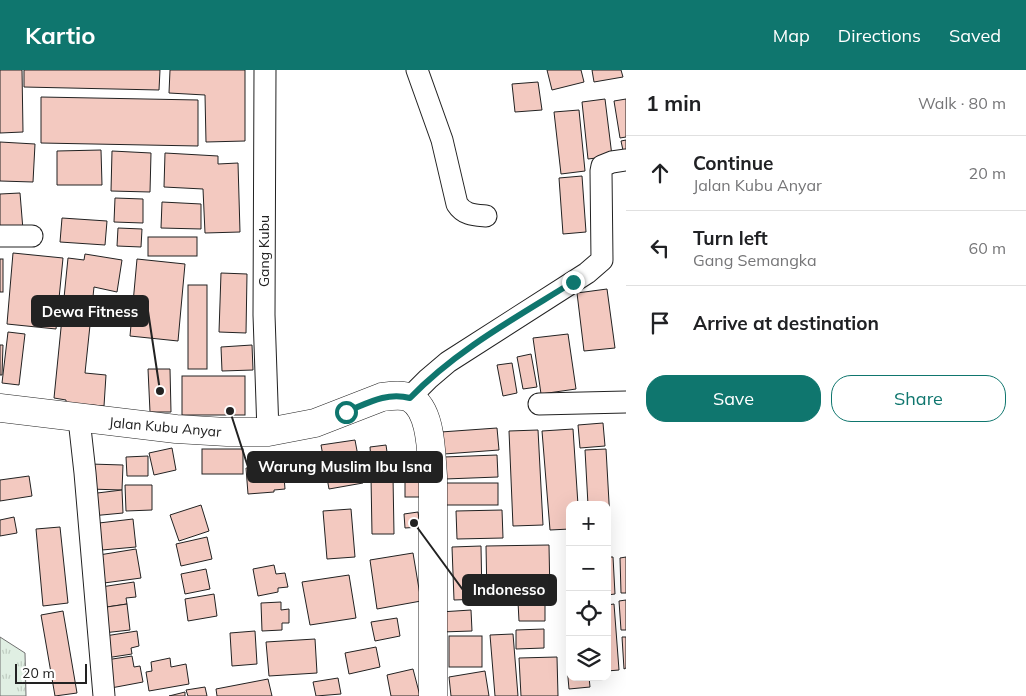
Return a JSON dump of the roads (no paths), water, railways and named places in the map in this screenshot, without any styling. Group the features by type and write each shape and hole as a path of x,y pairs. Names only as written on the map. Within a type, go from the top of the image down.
{"street":[{"name":"Gang Kubu","path":"265,70 264,315 268,432"},
{"path":"417,70 442,140 457,204 466,213 486,216"},
{"path":"433,696 433,476 425,416 410,398 448,362 580,278 602,260 602,166 626,160"},
{"path":"0,236 32,236"},
{"name":"Jalan Kubu Anyar","path":"0,408 176,429 268,432 315,423 382,397 392,395 410,398"},
{"path":"539,404 626,402"},
{"path":"79,418 104,696"}],"place":[{"name":"Dewa Fitness","path":"160,391"},
{"name":"Warung Muslim Ibu Isna","path":"230,411"},
{"name":"Indonesso","path":"414,523"}]}
